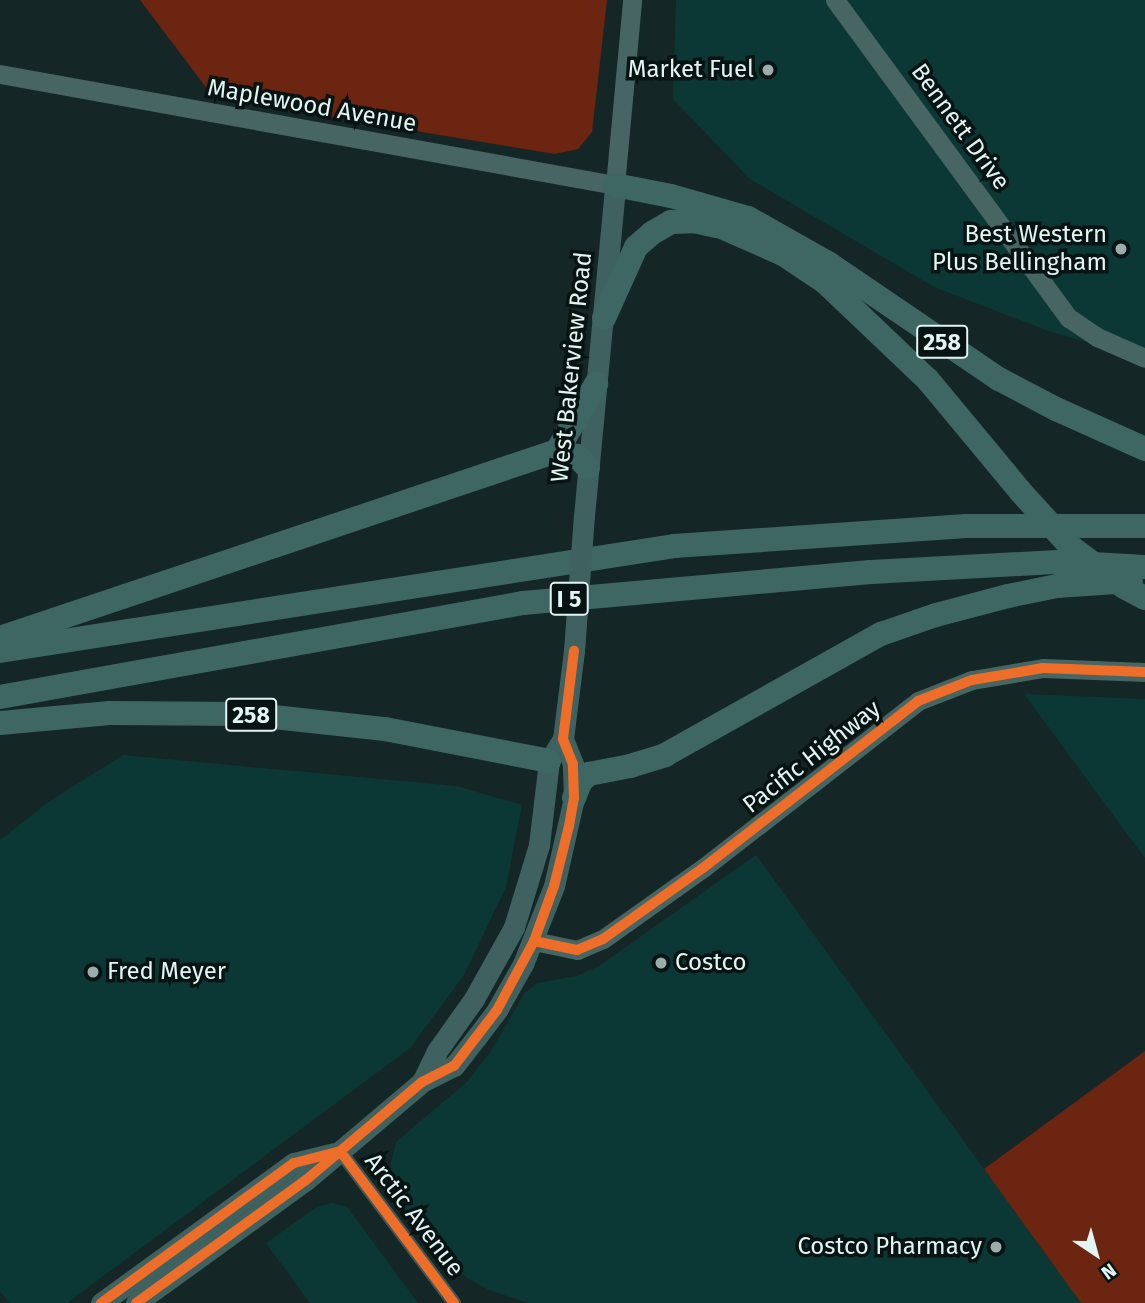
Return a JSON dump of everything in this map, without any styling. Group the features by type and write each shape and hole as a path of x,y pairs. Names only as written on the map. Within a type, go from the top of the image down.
{"highway":[{"path":"615,185 727,228 783,254 825,282 865,317 928,380 1020,491 1071,547 1124,587 1145,598"},
{"name":"258","path":"615,185 671,196 748,218 828,263 999,379 1056,409 1145,449"},
{"path":"604,318 636,247 652,233 671,222 694,221 727,228"},
{"path":"557,451 596,384"},
{"path":"0,638 34,629 557,451 577,456 588,468"},
{"name":"I 5","path":"0,651 674,546 965,526 1145,526"},
{"name":"I 5","path":"0,697 523,603 871,572 1058,562 1145,567"},
{"path":"574,798 581,781 589,774 630,766 672,751 881,634 936,615 1008,596 1057,586 1145,579"},
{"name":"258","path":"0,723 110,713 246,714 385,729 549,761"}],"main road":[{"name":"West Bakerview Road","path":"422,1082 437,1051 474,999 514,928 538,845 549,761 563,739 615,185"},
{"name":"West Bakerview Road","path":"135,1303 306,1180 422,1082 454,1066 503,1000 534,942 554,886 574,798 573,764 563,739"},
{"name":"West Bakerview Road","path":"101,1303 293,1163 340,1151"}],"street":[{"name":"Bennett Drive","path":"835,0 1069,318 1097,337 1145,358"},
{"name":"West Bakerview Road","path":"615,185 632,4"},
{"name":"Maplewood Avenue","path":"0,74 615,185"},
{"name":"Pacific Highway","path":"534,942 576,950 603,939 703,868 918,701 972,680 1043,668 1145,672"},
{"name":"Arctic Avenue","path":"340,1151 454,1303"}],"shaded area":[{"path":"140,0 607,0 592,132 578,149 555,154 214,98"},
{"path":"676,0 1145,0 1145,358 1051,332 934,287 750,179 673,99"},
{"path":"1024,694 1145,699 1145,858"},
{"path":"123,755 456,786 522,805 506,887 464,975 410,1048 67,1303 9,1303 0,1291 0,840 50,801"},
{"path":"756,855 1081,1303 528,1303 489,1290 467,1278 438,1252 394,1194 389,1171 396,1142 467,1082 491,1051 524,994 537,983 577,976 599,966"},
{"path":"1145,1051 1145,1303 1081,1303 984,1169"},
{"path":"332,1203 347,1207 418,1303 310,1303 266,1243 317,1207"}],"cycle path":[{"path":"136,1303 306,1180 422,1082 454,1066 497,1010 534,941 554,886 569,826 574,798 573,764 563,739 574,651"},
{"path":"534,941 577,950 603,939 703,868 918,701 972,680 1043,668 1145,672"},
{"path":"340,1151 454,1303"},
{"path":"101,1303 294,1163 337,1152"}],"place":[{"name":"Market Fuel","path":"768,70"},
{"name":"Best Western Plus Bellingham","path":"1121,249"},
{"name":"Costco","path":"661,963"},
{"name":"Fred Meyer","path":"93,972"},
{"name":"Costco Pharmacy","path":"996,1247"}]}
